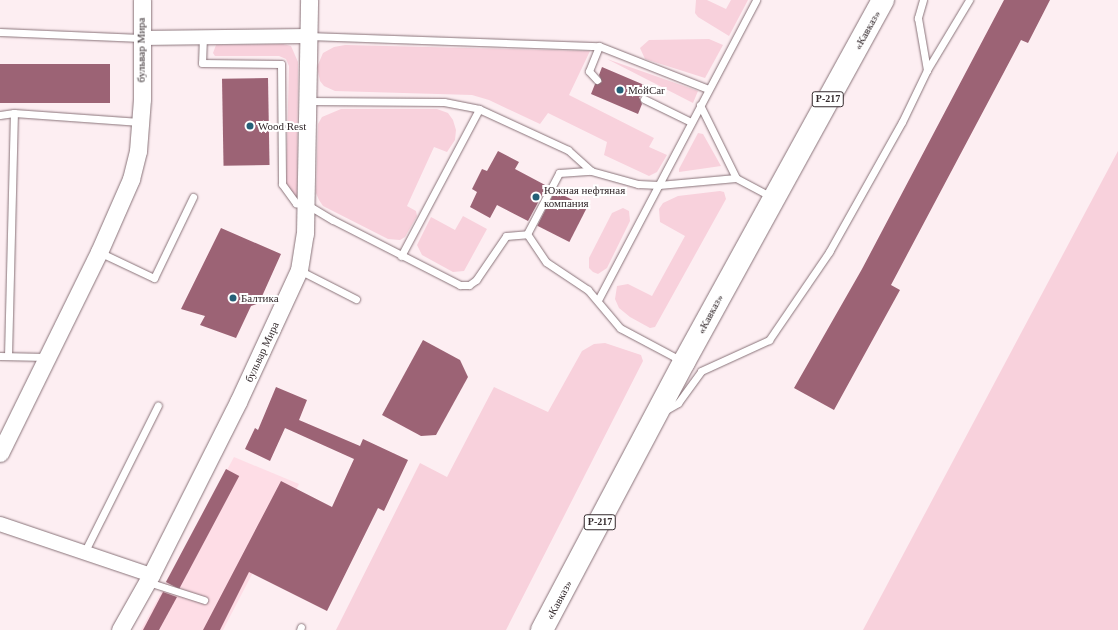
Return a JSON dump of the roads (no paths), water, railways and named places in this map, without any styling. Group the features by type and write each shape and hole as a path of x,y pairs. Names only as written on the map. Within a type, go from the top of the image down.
{"highway":[{"name":"«Кавказ»","path":"542,630 658,414 684,362 883,0"}],"street":[{"name":"бульвар Мира","path":"0,453 99,252 131,179 138,150 140,122 142,0"},
{"name":"бульвар Мира","path":"120,630 149,579 238,402 299,270 305,234 309,0"},
{"path":"141,38 203,36 308,36"},
{"path":"0,524 84,553 149,579"}],"lane":[{"path":"598,300 756,0"},
{"path":"923,0 918,18 927,70"},
{"path":"658,414 678,403 701,370 769,340 829,252 902,122 927,70 969,0"},
{"path":"0,32 141,38"},
{"path":"203,36 202,63 281,64 282,184 296,204 306,204 401,256 460,285 469,285 476,280 506,236 527,234"},
{"path":"308,36 599,46 708,89"},
{"path":"597,80 589,71 599,46"},
{"path":"644,99 691,122"},
{"path":"308,101 444,102 478,109 568,150 591,171"},
{"path":"700,105 736,178"},
{"path":"401,256 478,109"},
{"path":"0,115 14,114 140,122"},
{"path":"8,356 14,114"},
{"path":"527,234 559,172 591,171 638,184 659,185 736,178 773,198"},
{"path":"99,252 154,278 193,197"},
{"path":"527,234 546,262 588,290 598,300 620,328 684,362"},
{"path":"299,270 356,299"},
{"path":"0,356 47,357"},
{"path":"84,553 158,405"},
{"path":"149,579 204,600"}],"place":[{"name":"МойCar","path":"620,90"},
{"name":"Wood Rest","path":"250,126"},
{"name":"Южная нефтяная компания","path":"536,197"},
{"name":"Балтика","path":"233,298"}]}
